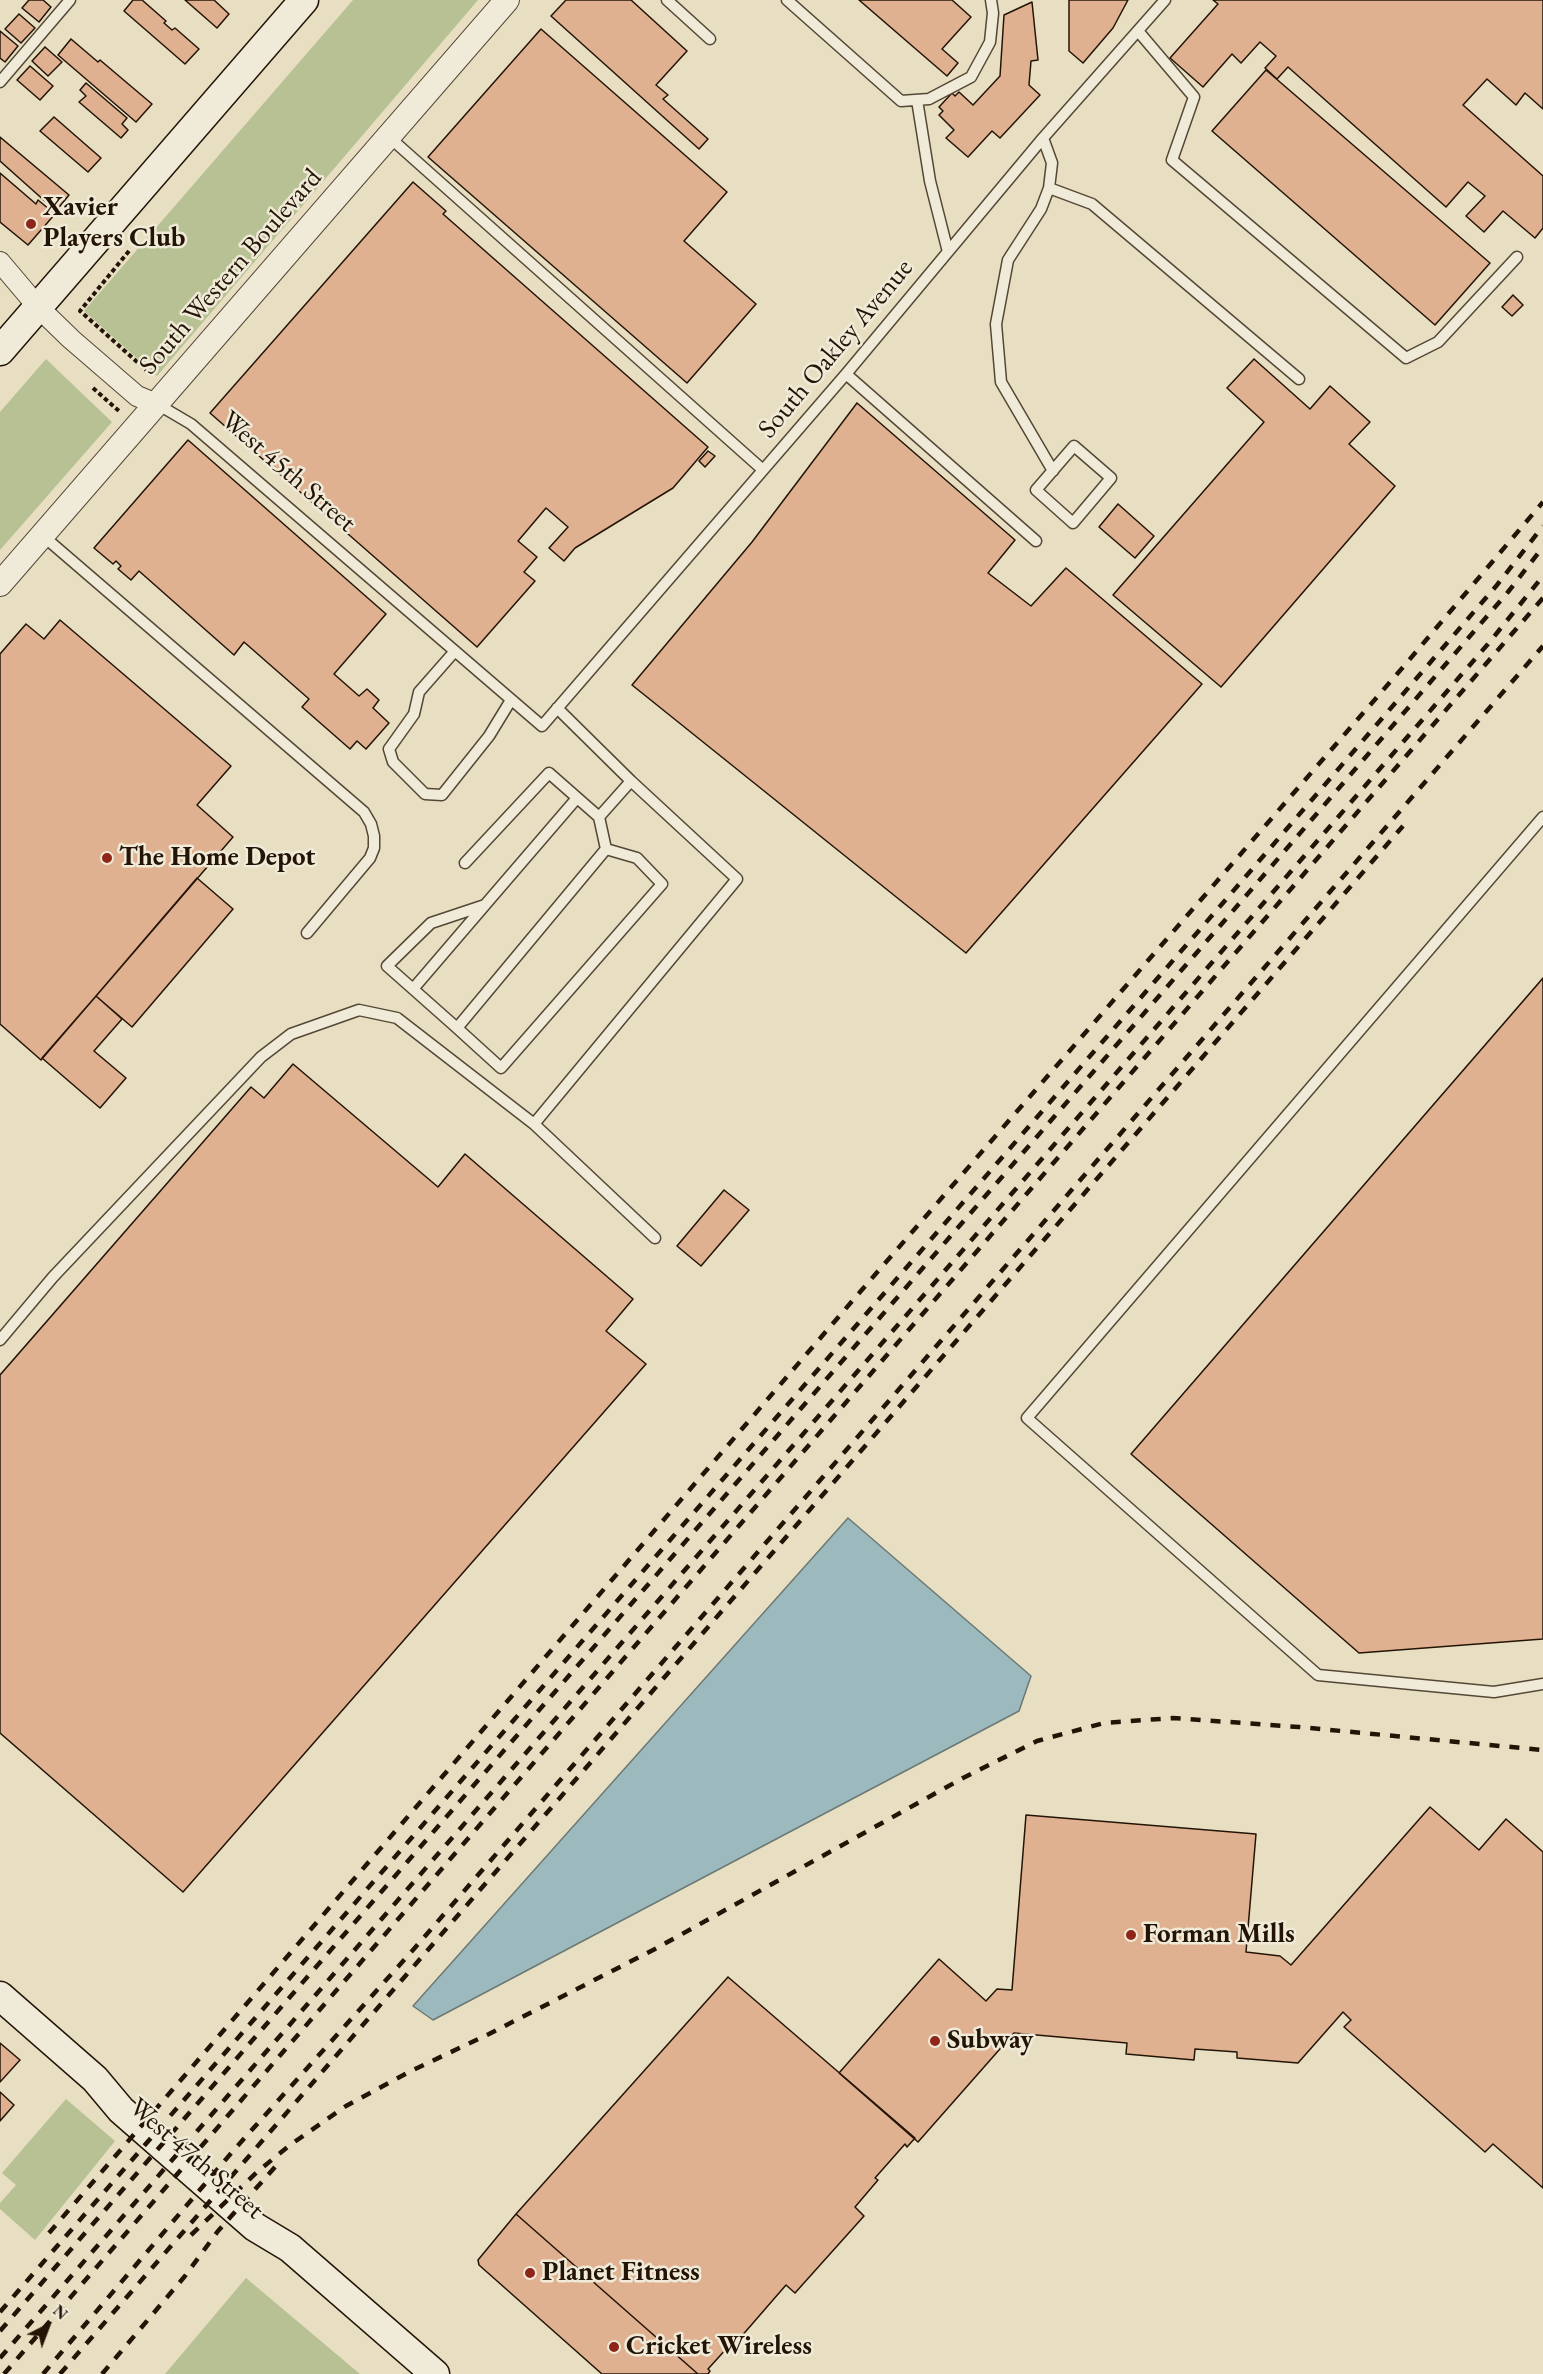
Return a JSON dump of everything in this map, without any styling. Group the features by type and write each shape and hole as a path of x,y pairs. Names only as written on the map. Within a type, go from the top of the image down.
{"main road":[{"path":"0,351 304,0"},
{"name":"West 47th Street","path":"0,1996 95,2079 121,2110 255,2227 290,2248 435,2374"}],"street":[{"name":"South Western Boulevard","path":"0,584 507,0"},
{"name":"West 45th Street","path":"0,262 38,307 137,396 156,404"}],"lane":[{"path":"3,74 70,0"},
{"path":"668,0 710,39"},
{"path":"787,0 902,101 929,99 971,77 990,42 993,13 991,0"},
{"name":"South Oakley Avenue","path":"542,726 846,374 1043,138 1165,0"},
{"path":"1138,31 1194,97 1173,160 1406,358 1438,342 1517,257"},
{"path":"917,100 930,181 948,252"},
{"path":"388,136 763,470"},
{"path":"1043,138 1052,163 1049,188 1041,209 1008,260 996,324 1001,382 1053,471"},
{"path":"1049,188 1092,204 1299,379"},
{"path":"846,374 1036,541"},
{"name":"West 45th Street","path":"156,404 191,424 542,726"},
{"path":"1074,446 1112,478 1073,523 1036,490 1053,471 1074,446"},
{"path":"42,535 364,812 371,824 374,836 374,848 370,858 307,933"},
{"path":"455,651 419,692 414,714 389,749 393,762 425,794 442,795 489,736 511,700"},
{"path":"534,1124 736,879 557,708"},
{"path":"465,863 549,773 599,817 606,849"},
{"path":"599,817 631,781"},
{"path":"412,989 577,798"},
{"path":"1543,817 1027,1418 1318,1675 1494,1692 1543,1684"},
{"path":"484,906 431,922 387,966 501,1068 662,884 637,858 606,849"},
{"path":"457,1028 606,849"},
{"path":"0,1340 53,1277 261,1057 291,1034 359,1010 398,1018 534,1124 655,1238"}],"path":[{"path":"129,251 80,311 146,370"}],"green space":[{"path":"353,0 478,0 157,376 84,311"},
{"path":"46,359 112,422 0,550 0,412"},
{"path":"66,2099 115,2141 35,2240 0,2209 0,2203 16,2185 2,2173"},
{"path":"246,2278 360,2374 165,2374"}],"water":[{"path":"848,1518 1031,1676 1019,1711 433,2020 413,2006"}],"building":[{"path":"29,0 43,0 51,7 39,22 22,8"},
{"path":"133,0 142,0 166,21 164,23 172,30 175,28 199,49 185,64 124,11"},
{"path":"185,0 214,0 229,14 217,28"},
{"path":"566,0 631,0 687,51 656,85 668,95 663,99 708,139 699,149 551,16"},
{"path":"859,0 952,0 971,17 942,49 958,63 947,76"},
{"path":"1069,0 1128,0 1113,28 1083,63 1069,51"},
{"path":"1213,0 1543,0 1543,109 1525,93 1516,105 1487,79 1463,105 1543,176 1543,228 1535,238 1503,211 1484,232 1466,216 1485,196 1468,182 1446,207 1288,67 1277,79 1265,68 1276,56 1260,42 1241,63 1232,54 1203,87 1170,58 1218,4"},
{"path":"1032,2 1038,60 1031,61 1029,85 1040,95 1000,138 992,131 968,157 946,138 954,130 939,115 943,111 939,107 952,93 955,96 959,92 973,105 1000,76 1004,15"},
{"path":"19,14 35,28 21,43 5,29"},
{"path":"541,29 727,192 684,241 756,304 687,383 428,157"},
{"path":"0,31 18,46 5,62 0,58"},
{"path":"71,39 152,104 136,122 58,55"},
{"path":"45,47 62,62 48,76 32,61"},
{"path":"30,66 53,86 40,100 17,80"},
{"path":"1266,70 1490,263 1435,325 1212,131"},
{"path":"86,83 127,118 122,124 128,130 121,138 79,102 86,96 80,90"},
{"path":"54,117 101,158 88,172 40,131"},
{"path":"0,137 69,195 56,211 0,161"},
{"path":"0,173 36,204 38,200 55,214 28,245 0,222"},
{"path":"413,182 446,211 443,214 708,447 673,488 575,548 564,561 549,548 568,527 546,508 518,541 537,557 524,572 535,581 477,647 210,413"},
{"path":"1513,295 1523,305 1512,316 1502,307"},
{"path":"1254,359 1310,409 1330,386 1370,422 1349,444 1395,486 1221,687 1113,595 1264,422 1227,388"},
{"path":"857,403 1015,540 988,573 1031,606 1066,568 1202,684 966,953 632,685 752,542"},
{"path":"188,440 386,614 334,674 359,696 367,689 379,700 373,708 389,723 366,749 357,741 350,749 302,707 309,699 244,642 234,655 139,571 131,580 118,569 121,566 116,561 113,564 94,548"},
{"path":"708,451 715,456 705,467 699,461"},
{"path":"1118,504 1154,536 1135,558 1099,527"},
{"name":"The Home Depot","path":"60,620 231,766 197,805 233,837 41,1060 0,1024 0,654 26,624 44,639"},
{"path":"197,878 233,909 132,1027 96,996"},
{"path":"1543,978 1543,1639 1359,1653 1131,1454"},
{"path":"96,996 122,1019 94,1051 126,1078 100,1108 42,1058"},
{"path":"293,1064 438,1187 465,1154 633,1299 606,1331 646,1364 183,1892 0,1733 0,1375 251,1087 264,1098"},
{"path":"724,1190 749,1210 701,1266 677,1246"},
{"path":"1430,1807 1479,1850 1506,1819 1543,1852 1543,2188 1493,2144 1485,2152 1344,2027 1351,2020 1343,2012 1298,2063 1237,2058 1237,2052 1195,2049 1194,2060 1126,2054 1127,2043 1014,2033 918,2142 839,2073 939,1959 986,2001 997,1989 1012,1990 1026,1815 1256,1834 1246,1952 1280,1956 1291,1965"},
{"path":"728,1977 915,2138 907,2147 905,2144 875,2178 878,2180 855,2207 864,2216 795,2293 786,2285 740,2338 737,2337 708,2369 710,2371 708,2374 698,2374 516,2214"},
{"path":"0,2043 20,2060 0,2082"},
{"path":"0,2092 14,2105 0,2121"},
{"path":"516,2214 698,2374 602,2374 479,2265 478,2260"}],"railway":[{"path":"49,2233 860,1292 1404,666 1543,502"},
{"path":"0,2312 1222,904 1497,585 1543,526"},
{"path":"0,2331 1232,912 1508,592 1543,547"},
{"path":"0,2358 1488,644 1543,576"},
{"path":"4,2374 1543,598"},
{"path":"43,2374 233,2151 413,1950 1543,646"},
{"path":"60,2374 1403,826"},
{"path":"191,2235 257,2172 290,2145 346,2106 655,1949 963,1778 1037,1741 1104,1723 1173,1718 1299,1727 1543,1750"},
{"path":"102,2374 185,2276 218,2231 275,2167"}],"place":[{"name":"Xavier Players Club","path":"31,224"},
{"name":"The Home Depot","path":"107,858"},
{"name":"Forman Mills","path":"1131,1935"},
{"name":"Subway","path":"935,2041"},
{"name":"Planet Fitness","path":"530,2273"},
{"name":"Cricket Wireless","path":"614,2347"}]}
